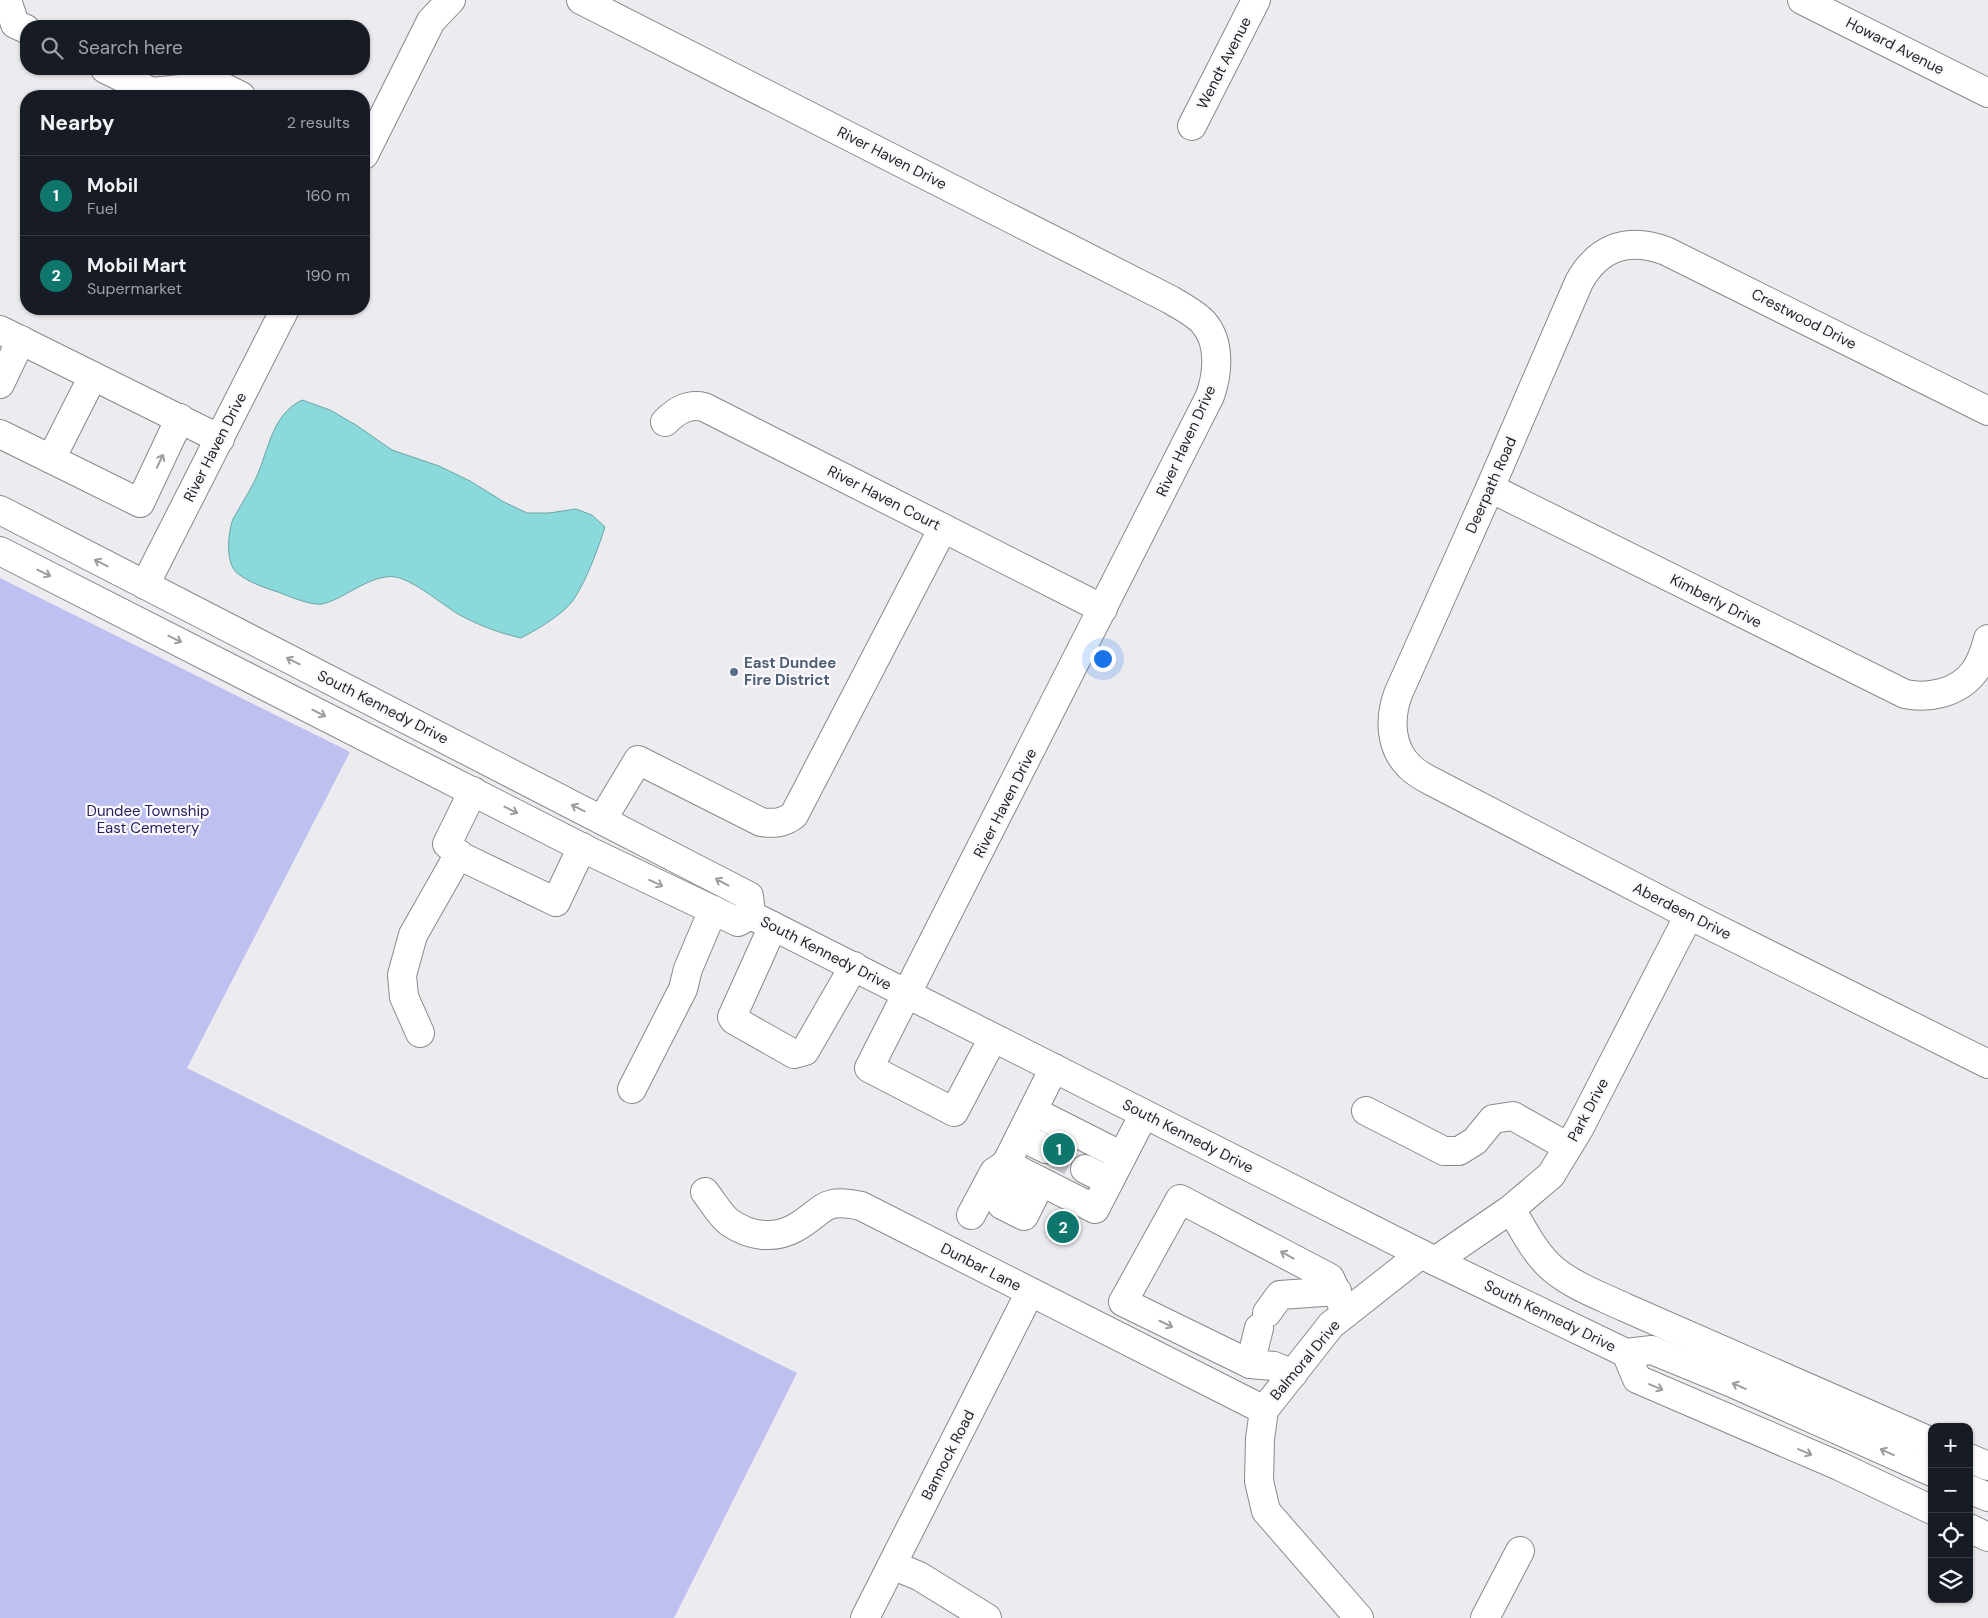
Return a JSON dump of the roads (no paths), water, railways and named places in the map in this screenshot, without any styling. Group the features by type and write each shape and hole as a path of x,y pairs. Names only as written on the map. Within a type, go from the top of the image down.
{"street":[{"path":"6,0 15,24 20,26"},
{"path":"370,143 431,21 451,0"},
{"name":"River Haven Drive","path":"581,0 1171,300 1202,321 1212,338 1216,358 1216,371 1210,396 869,1068 954,1112 993,1038"},
{"name":"Wendt Avenue","path":"1192,126 1256,0"},
{"name":"Howard Avenue","path":"1802,0 1988,93"},
{"path":"117,75 148,90"},
{"path":"171,90 219,85 229,90"},
{"name":"Crestwood Drive","path":"1616,248 1636,244 1666,251 1988,412"},
{"name":"Deerpath Road","path":"1394,738 1392,714 1398,694 1579,282 1595,260 1616,248"},
{"name":"River Haven Drive","path":"144,585 282,315"},
{"path":"0,384 11,335 220,439"},
{"path":"51,459 93,376"},
{"name":"River Haven Court","path":"665,422 685,408 697,405 704,407 1103,609"},
{"path":"0,434 140,503 180,418"},
{"name":"Kimberly Drive","path":"1490,488 1896,691 1921,697 1945,691 1961,683 1973,673 1988,639"},
{"name":"South Kennedy Drive","path":"0,510 749,896 762,920"},
{"path":"602,820 638,760 761,822 779,823 794,815 944,528"},
{"name":"South Kennedy Drive","path":"0,551 582,846 738,922 762,920 1428,1257 1626,1353 1652,1350 1730,1382 1928,1470"},
{"name":"Aberdeen Drive","path":"1394,738 1399,752 1407,764 1426,778 1689,915 1988,1064"},
{"path":"473,791 447,844 459,854 556,902 582,846"},
{"path":"420,1033 404,997 402,975 413,934 459,854"},
{"path":"632,1089 684,988 688,969 713,910"},
{"name":"Park Drive","path":"1428,1257 1511,1209 1551,1174 1568,1147 1689,915"},
{"path":"762,920 732,1017 734,1020 794,1054 805,1051 854,966"},
{"path":"1022,1172 1020,1136 1054,1068"},
{"path":"1032,1111 1122,1156"},
{"path":"1366,1111 1444,1151 1459,1151 1474,1141 1493,1120 1513,1116 1568,1147"},
{"path":"971,1215 994,1172 1022,1172 1094,1208 1144,1114"},
{"path":"1020,1136 1046,1149"},
{"path":"1085,1168 1109,1181"},
{"name":"Dunbar Lane","path":"705,1192 728,1221 751,1233 768,1237 795,1228 827,1205 843,1202 861,1206 1264,1410"},
{"path":"1293,1374 1274,1366 1250,1364 1122,1302 1180,1199 1338,1294"},
{"path":"1511,1209 1540,1255 1553,1269 1580,1285 1624,1307 1928,1440"},
{"name":"Balmoral Drive","path":"1359,1618 1266,1511 1258,1481 1264,1410 1331,1325 1338,1294 1428,1257"},
{"name":"Bannock Road","path":"865,1618 1030,1292"},
{"path":"1250,1364 1263,1320 1280,1295 1338,1294"},
{"name":"South Kennedy Drive","path":"1626,1353 1637,1378 1839,1466 1928,1508"},
{"path":"1973,1460 1988,1466"},
{"path":"1973,1491 1988,1497"},
{"path":"1973,1530 1988,1538"},
{"path":"1485,1618 1520,1551"},
{"path":"892,1565 919,1576 987,1618"}],"tunnel":[{"path":"1046,1149 1085,1169"}],"place":[{"name":"East Dundee Fire District","path":"734,672"},
{"name":"Mobil","path":"1059,1149"},
{"name":"Mobil Mart","path":"1063,1227"}],"park label":[{"name":"Dundee Township East Cemetery","path":"148,820"}]}
